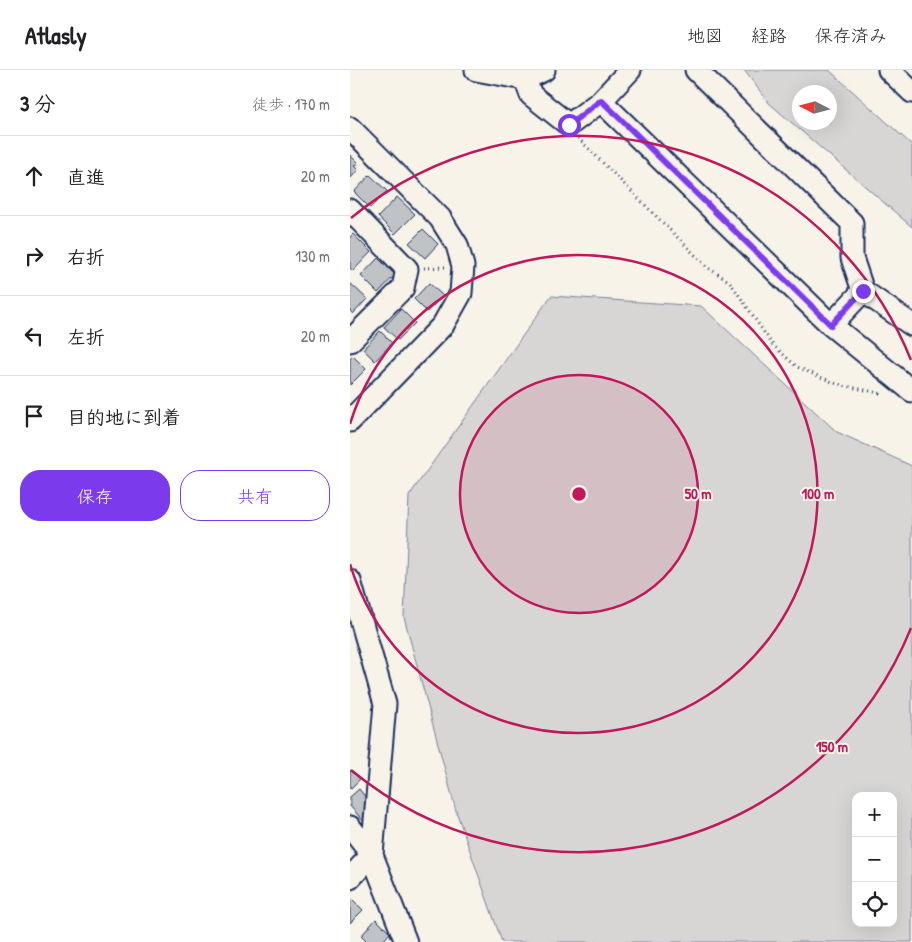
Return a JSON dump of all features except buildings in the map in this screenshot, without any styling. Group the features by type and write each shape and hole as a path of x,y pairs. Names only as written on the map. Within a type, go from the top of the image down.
{"street":[{"path":"476,70 535,74 531,96 569,125 601,100 630,70"},
{"path":"696,70 852,223 852,258 863,291 912,325"},
{"path":"601,100 831,325 912,391"},
{"path":"350,128 440,218 457,244 463,266 460,293 443,325 350,421"},
{"path":"350,341 402,288 407,269 351,213"},
{"path":"831,325 863,291"},
{"path":"350,581 356,627 385,704 372,856 350,878"},
{"path":"350,827 372,856 406,942"}],"path":[{"path":"569,125 576,136 707,267 730,282 772,344 797,366 838,384 879,392 891,374"},
{"path":"407,269 463,266"}],"shaded area":[{"path":"744,70 829,70 912,145 912,227 800,130 837,130 837,85 792,85 792,123 769,103"},
{"path":"551,296 701,306 837,432 912,466 912,942 502,942 456,811 404,617 409,496"}],"route":[{"path":"569,125 601,100 831,325 863,291"}]}
